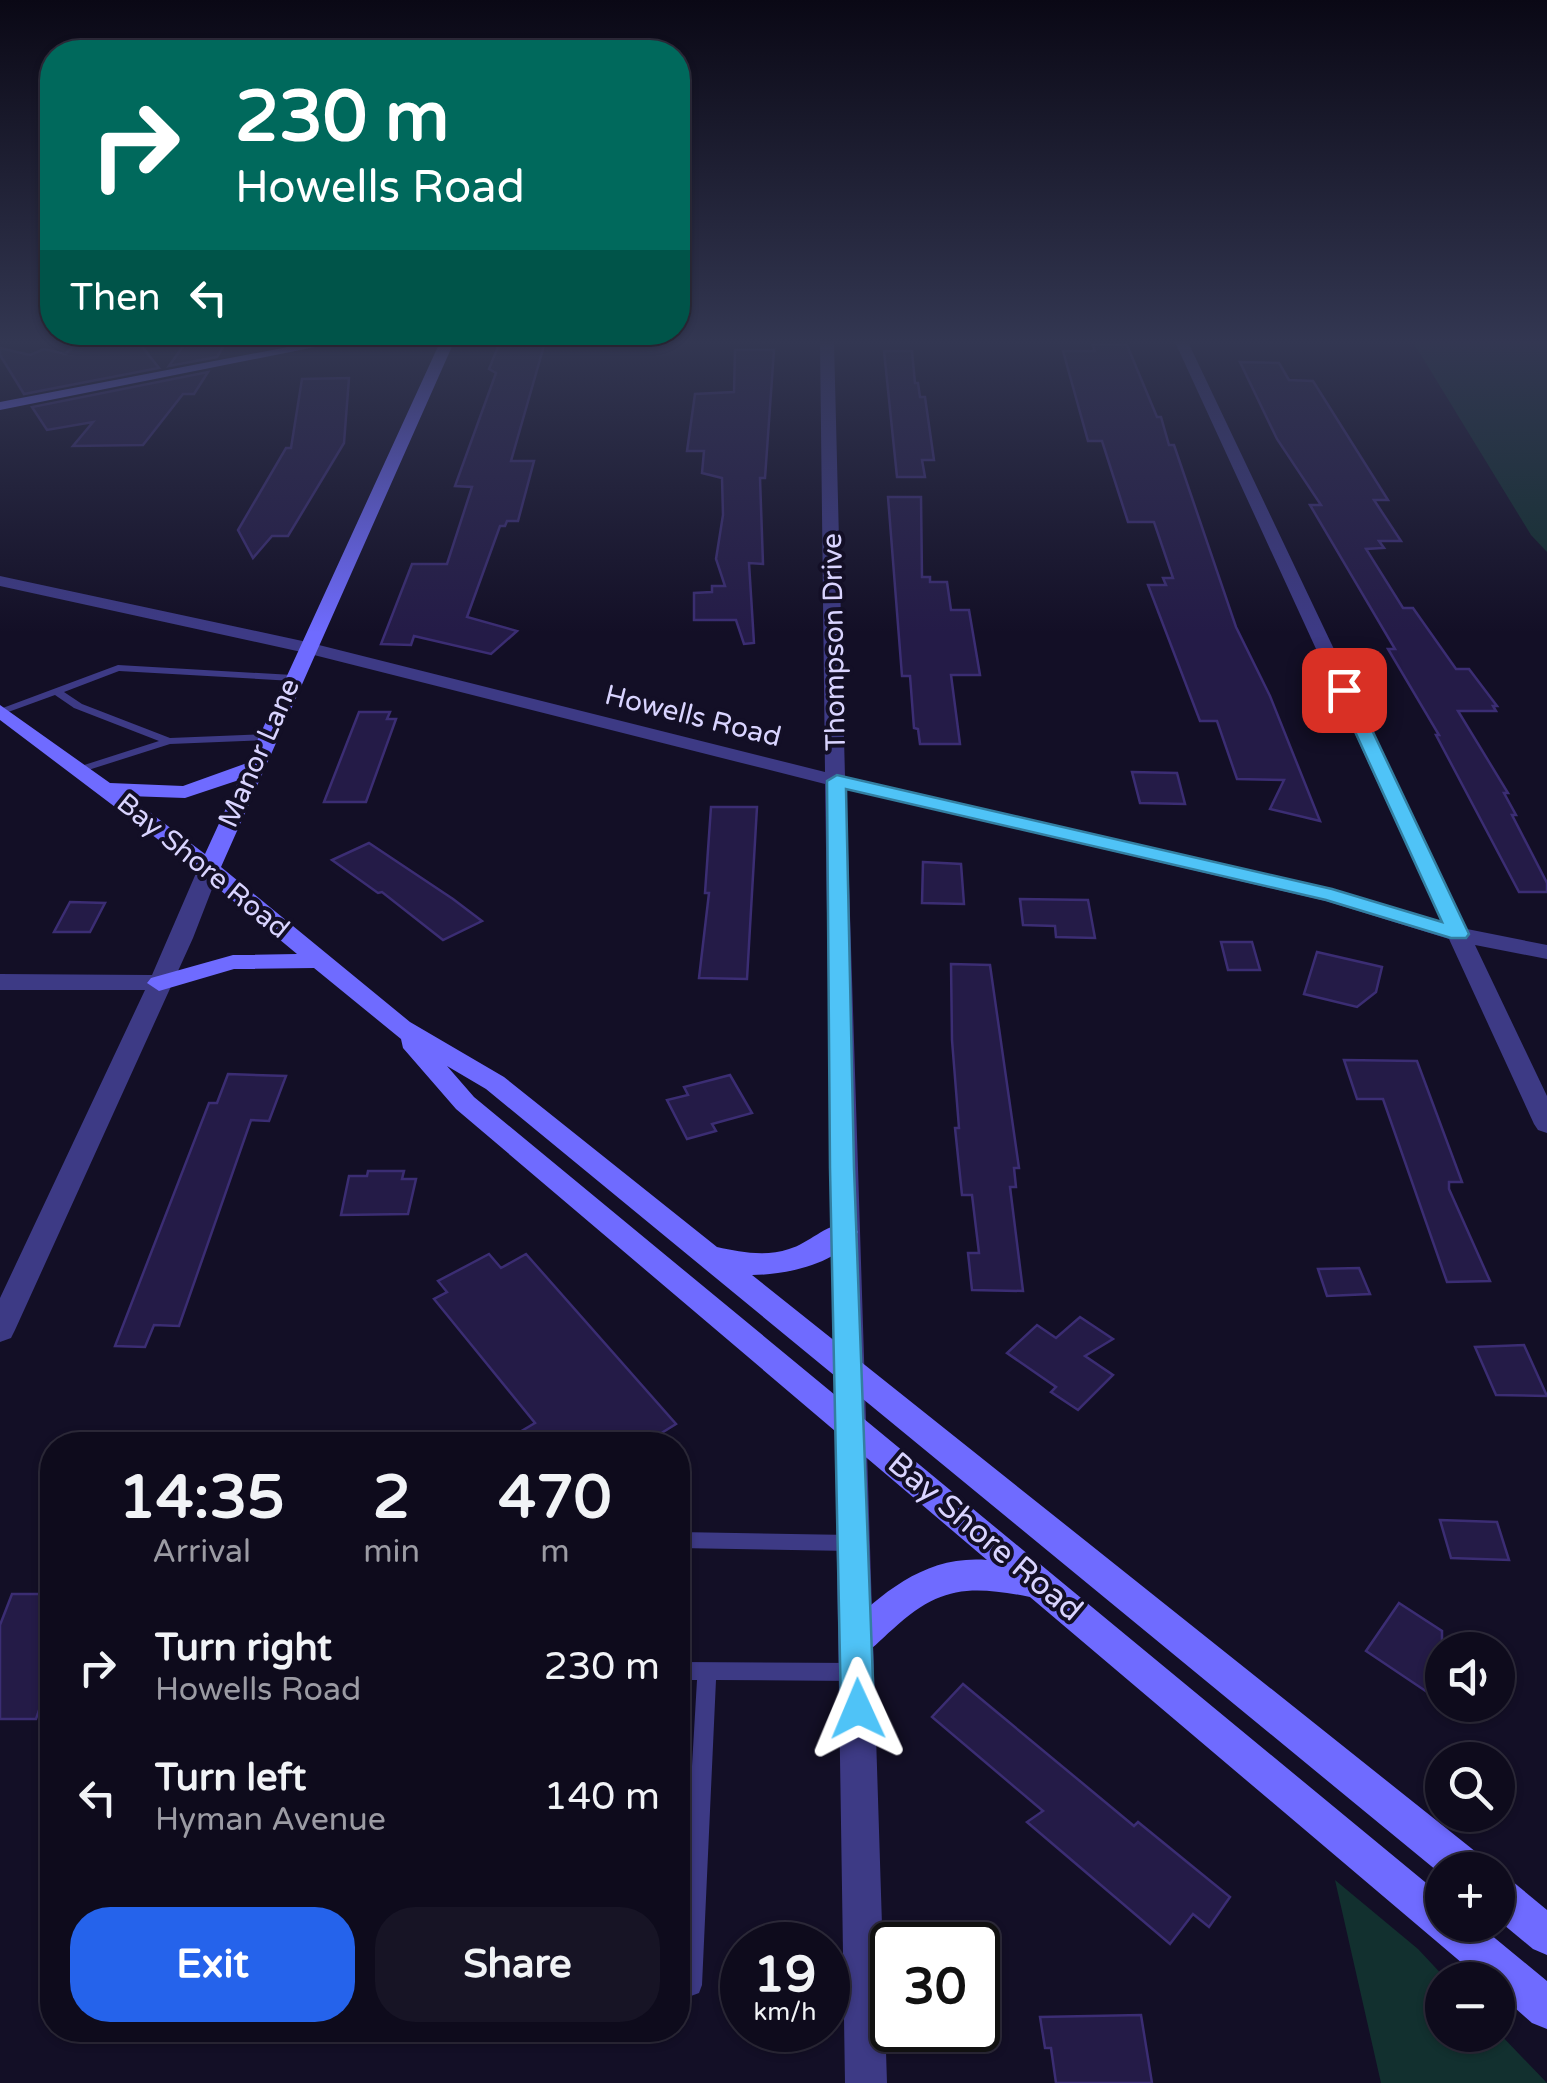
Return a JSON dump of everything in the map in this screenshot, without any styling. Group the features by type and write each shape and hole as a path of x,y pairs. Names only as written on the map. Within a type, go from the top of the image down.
{"main road":[{"name":"Manor Lane","path":"208,871 403,439"},
{"name":"Bay Shore Road","path":"0,712 108,788 401,1028 495,1083 1445,1852"},
{"path":"108,788 185,792 252,768"},
{"path":"160,983 233,962 320,962"},
{"name":"Bay Shore Road","path":"401,1028 465,1103 1425,1906"},
{"path":"709,1255 754,1266 783,1264 808,1256 844,1232"},
{"path":"856,1656 908,1594 940,1578 969,1573 1040,1584"},
{"path":"1515,1909 1547,1935"},
{"name":"Bay Shore Road","path":"1468,1942 1547,2008"}],"street":[{"name":"Thompson Drive","path":"829,439 866,2083"},
{"path":"1227,439 1547,1124"},
{"name":"Howells Road","path":"0,580 307,648 837,781 1332,896 1458,934 1547,952"},
{"name":"Manor Lane","path":"0,1330 208,871"},
{"path":"0,982 160,983"}],"lane":[{"path":"0,712 118,668 293,678"},
{"path":"56,691 78,706 169,741"},
{"path":"82,769 169,741 266,737"},
{"path":"690,1540 852,1543"},
{"path":"690,1671 746,1672 856,1656"},
{"path":"690,1984 707,1671"}],"green space":[{"path":"1472,439 1547,439 1547,552 1531,535"},
{"path":"1335,1880 1430,1962 1425,1962 1425,2052 1515,2050 1547,2083 1381,2083"}],"building":[{"path":"79,439 148,439 143,445 73,446"},
{"path":"292,439 344,439 288,536 272,536 253,558 238,530 286,448 291,448"},
{"path":"472,439 517,439 511,461 534,461 518,521 500,526 467,617 517,631 491,654 414,636 411,645 381,644 412,564 447,564 472,487 455,486"},
{"path":"689,439 768,439 765,478 760,478 763,564 749,563 754,643 744,644 736,620 694,620 694,593 725,586 716,559 723,515 722,478 702,473 704,451 687,451"},
{"path":"893,439 931,439 934,460 922,460 925,477 897,477"},
{"path":"1167,439 1169,445 1174,445 1236,627 1270,696 1320,821 1270,809 1284,780 1237,779 1217,721 1200,721 1148,585 1166,585 1163,578 1173,578 1154,522 1128,522 1102,441 1088,441"},
{"path":"1277,439 1350,439 1388,500 1374,500 1401,541 1379,541 1384,548 1366,549 1403,608 1413,608 1456,669 1469,669 1497,706 1493,706 1496,711 1458,711 1508,793 1504,793 1516,815 1512,815 1547,883 1547,892 1519,892 1439,735 1388,649 1395,649 1310,505 1321,505"},
{"path":"888,497 921,497 922,577 930,577 930,582 947,582 951,610 969,610 980,675 951,675 960,744 920,744 918,729 914,728 910,676 902,676"},
{"path":"359,712 390,712 387,719 396,719 366,802 324,802"},
{"path":"1132,772 1177,773 1185,804 1140,803"},
{"path":"711,807 757,807 747,979 699,978 709,893 705,893"},
{"path":"369,843 482,921 443,940 382,892 332,860"},
{"path":"923,862 961,864 964,904 922,903"},
{"path":"1020,899 1088,900 1095,938 1056,937 1055,926 1023,925"},
{"path":"70,902 105,903 90,932 54,932"},
{"path":"1221,942 1252,942 1260,970 1228,970"},
{"path":"1317,952 1382,967 1376,992 1357,1007 1304,994"},
{"path":"951,964 990,965 1019,1168 1014,1168 1016,1187 1010,1187 1023,1291 972,1290 968,1253 979,1253 972,1195 962,1195 955,1128 959,1128"},
{"path":"1344,1060 1417,1061 1462,1182 1449,1182 1449,1189 1490,1281 1447,1282 1383,1099 1357,1099"},
{"path":"228,1074 286,1076 269,1121 251,1120 179,1326 154,1325 145,1347 115,1346 209,1103 217,1103"},
{"path":"730,1075 752,1113 712,1124 716,1131 687,1139 667,1100 688,1095 684,1087"},
{"path":"368,1171 404,1171 402,1179 416,1179 408,1214 341,1215 349,1176 367,1176"},
{"path":"489,1254 501,1268 526,1254 676,1424 663,1432 520,1432 535,1423 434,1299 447,1292 438,1281"},
{"path":"1359,1268 1370,1294 1327,1296 1318,1269"},
{"path":"1080,1317 1113,1339 1085,1356 1113,1375 1078,1410 1051,1392 1056,1387 1007,1353 1037,1325 1056,1338"},
{"path":"1524,1345 1547,1396 1496,1395 1475,1347"},
{"path":"1440,1520 1497,1522 1509,1560 1451,1558"},
{"path":"12,1594 40,1594 40,1708 36,1719 0,1719 0,1625"},
{"path":"1399,1603 1442,1631 1425,1632 1425,1691 1366,1651"},
{"path":"963,1684 1134,1826 1138,1822 1230,1897 1209,1927 1193,1914 1170,1944 1027,1822 1043,1811 932,1717"},
{"path":"1141,2015 1152,2083 1056,2083 1051,2048 1045,2048 1040,2017"}],"route":[{"path":"858,1709 842,1168 837,781 1332,896 1458,934 1344,690"}]}
